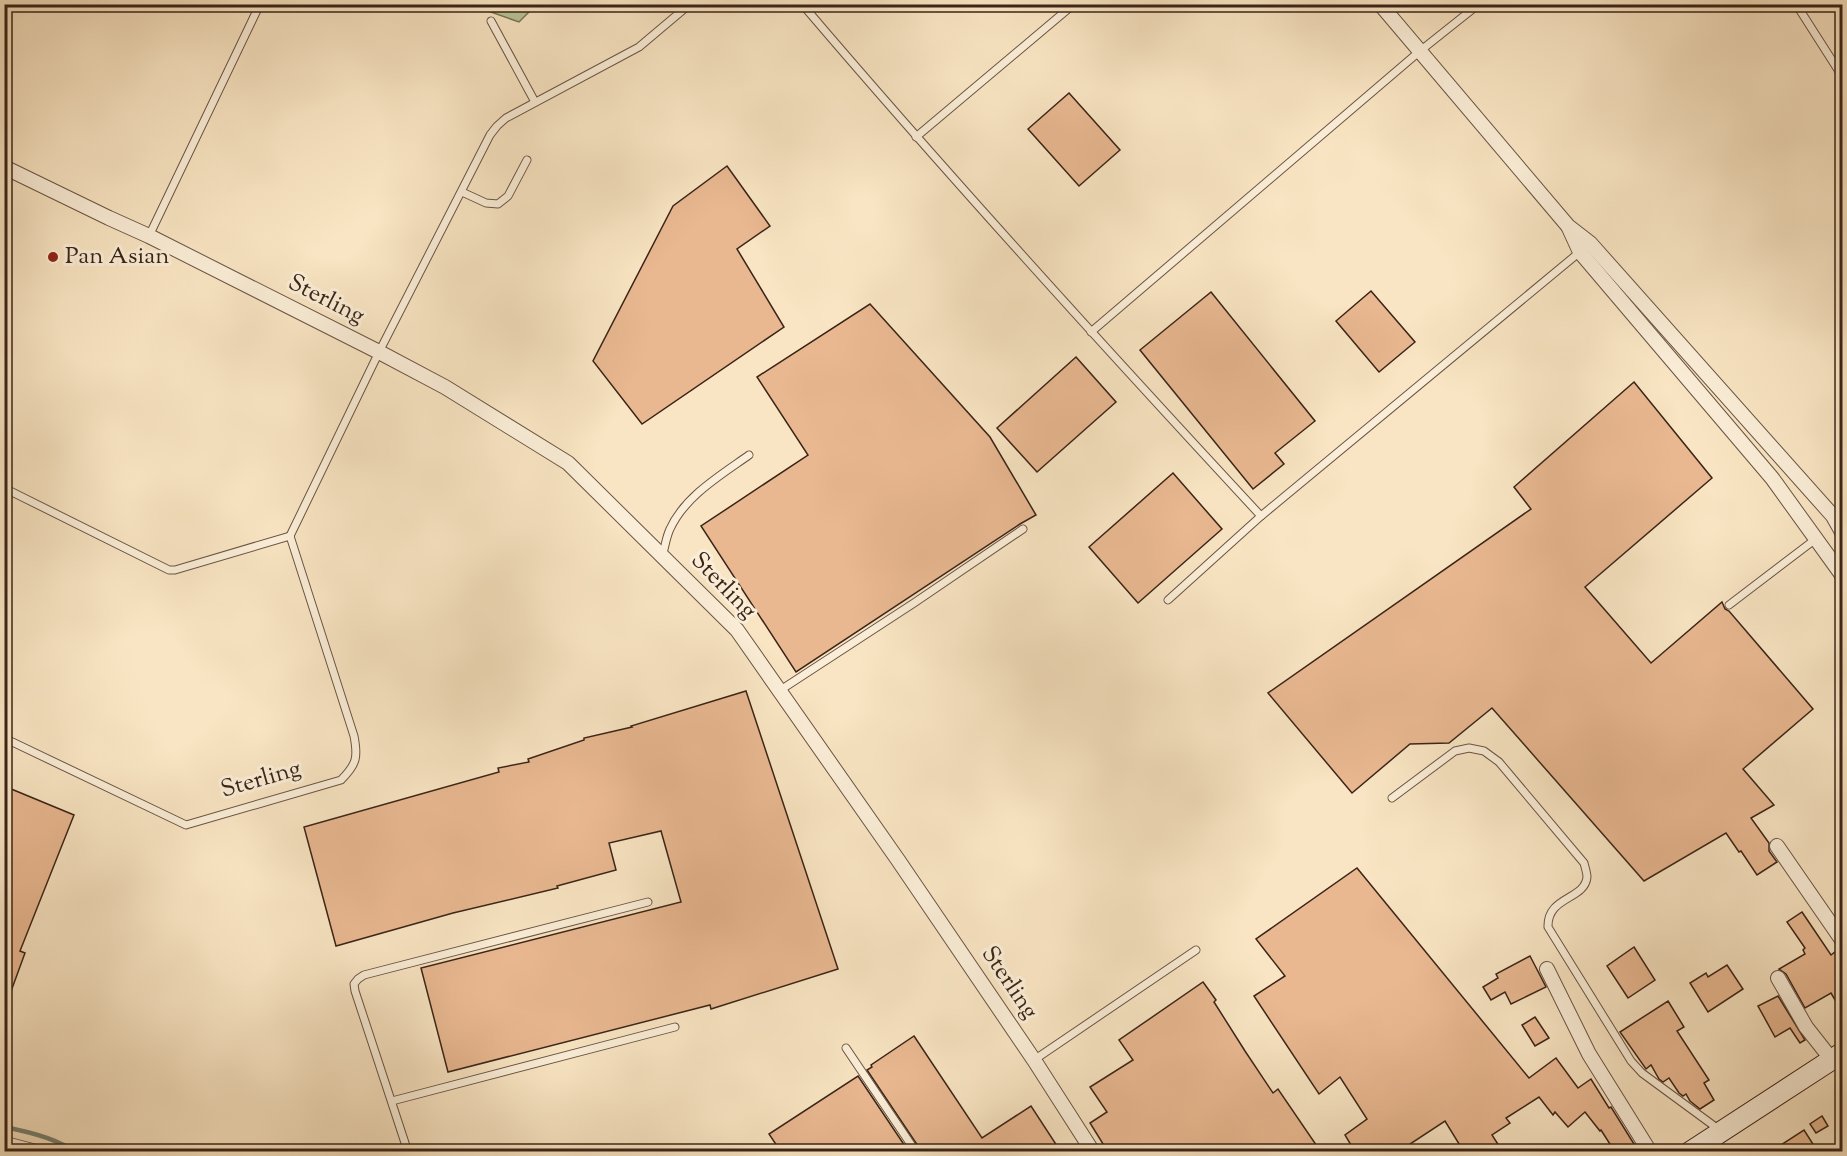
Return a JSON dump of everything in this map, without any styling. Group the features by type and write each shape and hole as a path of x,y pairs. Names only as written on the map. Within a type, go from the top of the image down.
{"main road":[{"path":"1690,1152 1837,1057"}],"street":[{"path":"1380,4 1568,226 1681,371 1772,478 1842,575"},
{"name":"Sterling","path":"4,168 149,236 379,352 445,387 568,463 737,630 905,869 1093,1152"},
{"path":"1585,248 1694,360 1833,516 1842,532"},
{"path":"1681,371 1694,360"},
{"path":"1772,478 1787,464"},
{"path":"1777,846 1842,940"},
{"path":"1547,969 1589,1054 1650,1152"},
{"path":"1778,978 1806,1028 1837,1057"}],"lane":[{"path":"149,236 260,4"},
{"path":"4,488 169,570 290,536 379,352 496,126 506,118 639,47 690,4"},
{"path":"802,4 916,137 1091,332 1261,516"},
{"path":"916,137 1074,4"},
{"path":"1091,332 1420,51 1479,4"},
{"path":"1796,4 1842,76"},
{"path":"491,21 535,102"},
{"path":"462,192 486,203 498,204 508,196 527,160"},
{"path":"1168,600 1261,516 1585,248"},
{"path":"662,556 669,530 689,502 708,484 749,455"},
{"path":"779,691 1023,529"},
{"name":"Sterling","path":"4,738 186,825 341,780 353,768 357,753 354,736 290,536"},
{"path":"1729,605 1817,538"},
{"path":"1392,798 1455,751 1469,748 1484,751 1499,762 1584,863 1587,876 1584,886 1552,910 1548,918 1548,927 1630,1061 1642,1073 1723,1132"},
{"path":"408,1152 355,992 354,984 358,979 375,972 648,902"},
{"path":"1034,1060 1196,950"},
{"path":"392,1101 675,1027"},
{"path":"846,1048 916,1152"},
{"path":"4,1140 25,1149 50,1152"}],"green space":[{"path":"471,5 536,5 519,22"}],"building":[{"path":"1069,93 1120,150 1079,186 1028,129"},
{"path":"727,166 770,226 737,249 784,327 642,424 593,361 673,206"},
{"path":"1371,291 1415,342 1379,372 1336,321"},
{"path":"1211,292 1315,421 1275,453 1284,464 1253,489 1140,350"},
{"path":"870,304 990,437 1036,515 796,672 701,526 808,455 757,377"},
{"path":"1076,357 1116,402 1037,472 997,428"},
{"path":"1634,382 1712,478 1585,587 1651,663 1722,602 1725,609 1813,709 1743,769 1774,805 1751,818 1769,843 1769,851 1777,862 1757,875 1726,833 1644,881 1492,708 1449,743 1410,744 1352,793 1268,693 1531,509 1514,487"},
{"path":"1173,473 1222,529 1138,603 1089,547"},
{"path":"746,691 838,969 711,1009 710,1005 448,1072 421,968 681,902 661,831 609,843 616,870 557,886 558,888 453,913 336,946 304,827 499,772 498,768 529,762 528,759 584,740 584,738 632,727"},
{"path":"4,786 74,815 20,951 25,953 6,1005"},
{"path":"1357,868 1529,1078 1556,1058 1578,1088 1591,1079 1639,1152 1615,1152 1601,1130 1585,1112 1568,1127 1555,1112 1553,1115 1539,1097 1506,1118 1510,1123 1492,1135 1503,1152 1464,1152 1445,1121 1398,1152 1355,1152 1345,1135 1367,1119 1340,1077 1319,1094 1254,996 1285,976 1256,939"},
{"path":"1802,912 1831,955 1840,948 1842,949 1842,1012 1831,993 1805,1008 1786,974 1779,969 1805,954 1803,950 1805,948 1787,922"},
{"path":"1634,947 1655,980 1628,998 1607,966"},
{"path":"1530,956 1546,987 1511,1004 1505,992 1491,1000 1483,987 1498,978 1496,974"},
{"path":"1727,965 1743,989 1708,1012 1690,983 1706,973 1708,977"},
{"path":"1203,982 1273,1093 1278,1089 1321,1152 1108,1152 1090,1123 1107,1112 1090,1087 1133,1060 1119,1040"},
{"path":"1778,996 1805,1040 1800,1043 1790,1028 1775,1037 1758,1006"},
{"path":"1668,1001 1684,1027 1677,1031 1709,1080 1704,1083 1714,1100 1700,1109 1690,1101 1686,1094 1683,1096 1679,1093 1669,1078 1663,1082 1651,1065 1646,1069 1620,1032"},
{"path":"1535,1017 1549,1038 1535,1046 1522,1025"},
{"path":"914,1036 982,1138 1031,1106 1061,1152 922,1152 867,1070"},
{"path":"858,1076 909,1152 781,1152 769,1134"},
{"path":"1822,1116 1828,1126 1816,1133 1810,1124"},
{"path":"1804,1130 1818,1152 1770,1152"}],"waterway":[{"path":"4,1127 50,1139 74,1152"}],"place":[{"name":"Pan Asian","path":"53,257"}]}
